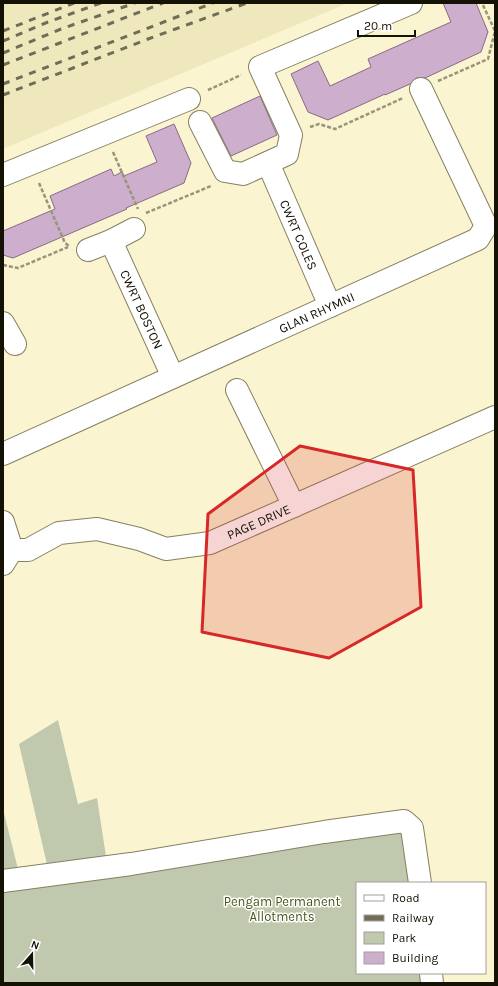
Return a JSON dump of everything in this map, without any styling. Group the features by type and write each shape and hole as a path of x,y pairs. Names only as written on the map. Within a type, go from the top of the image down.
{"street":[{"path":"200,122 234,173 278,159 291,135 260,66 411,3"},
{"name":"GLAN RHYMNI","path":"3,454 478,240 486,226 421,89"},
{"path":"3,175 189,98"},
{"name":"CWRT COLES","path":"278,159 330,306"},
{"path":"79,248 111,241 134,229"},
{"name":"CWRT BOSTON","path":"111,241 173,377"},
{"path":"3,323 15,344"},
{"path":"237,390 294,506"},
{"name":"PAGE DRIVE","path":"8,557 28,550 59,533 97,529 139,539 166,549 210,543 495,417"},
{"path":"3,522 8,557"},
{"path":"3,881 131,864 324,832 404,822 412,828 420,882"}],"path":[{"path":"189,98 260,66"},
{"path":"104,133 140,216 214,184 234,173"},
{"path":"31,163 65,243 79,248"},
{"path":"3,264 18,268 79,248"}],"highlighted area":[{"path":"300,446 413,470 421,607 329,658 202,632 208,514"}],"shaded area":[{"path":"3,3 348,3 3,149"}],"green space":[{"name":"Pengam Permanent Allotments","path":"58,720 78,804 97,798 107,863 411,815 428,882 356,882 356,974 437,974 438,983 3,983 3,809 20,877 49,873 19,744"}],"building":[{"path":"443,3 476,3 488,32 481,52 425,78 416,78 410,84 328,120 308,112 291,74 318,61 330,86 371,67 368,59 451,22"},
{"path":"260,96 277,135 231,156 212,118"},
{"path":"174,124 191,163 184,183 13,258 3,255 3,231 55,209 50,196 111,169 114,176 122,172 124,176 157,162 146,136"}],"railway":[{"path":"3,31 74,3"},
{"path":"3,41 48,22 101,3"},
{"path":"3,53 61,29 135,3"},
{"path":"3,65 163,3"},
{"path":"3,84 213,3"},
{"path":"3,95 148,39 247,3"}]}
